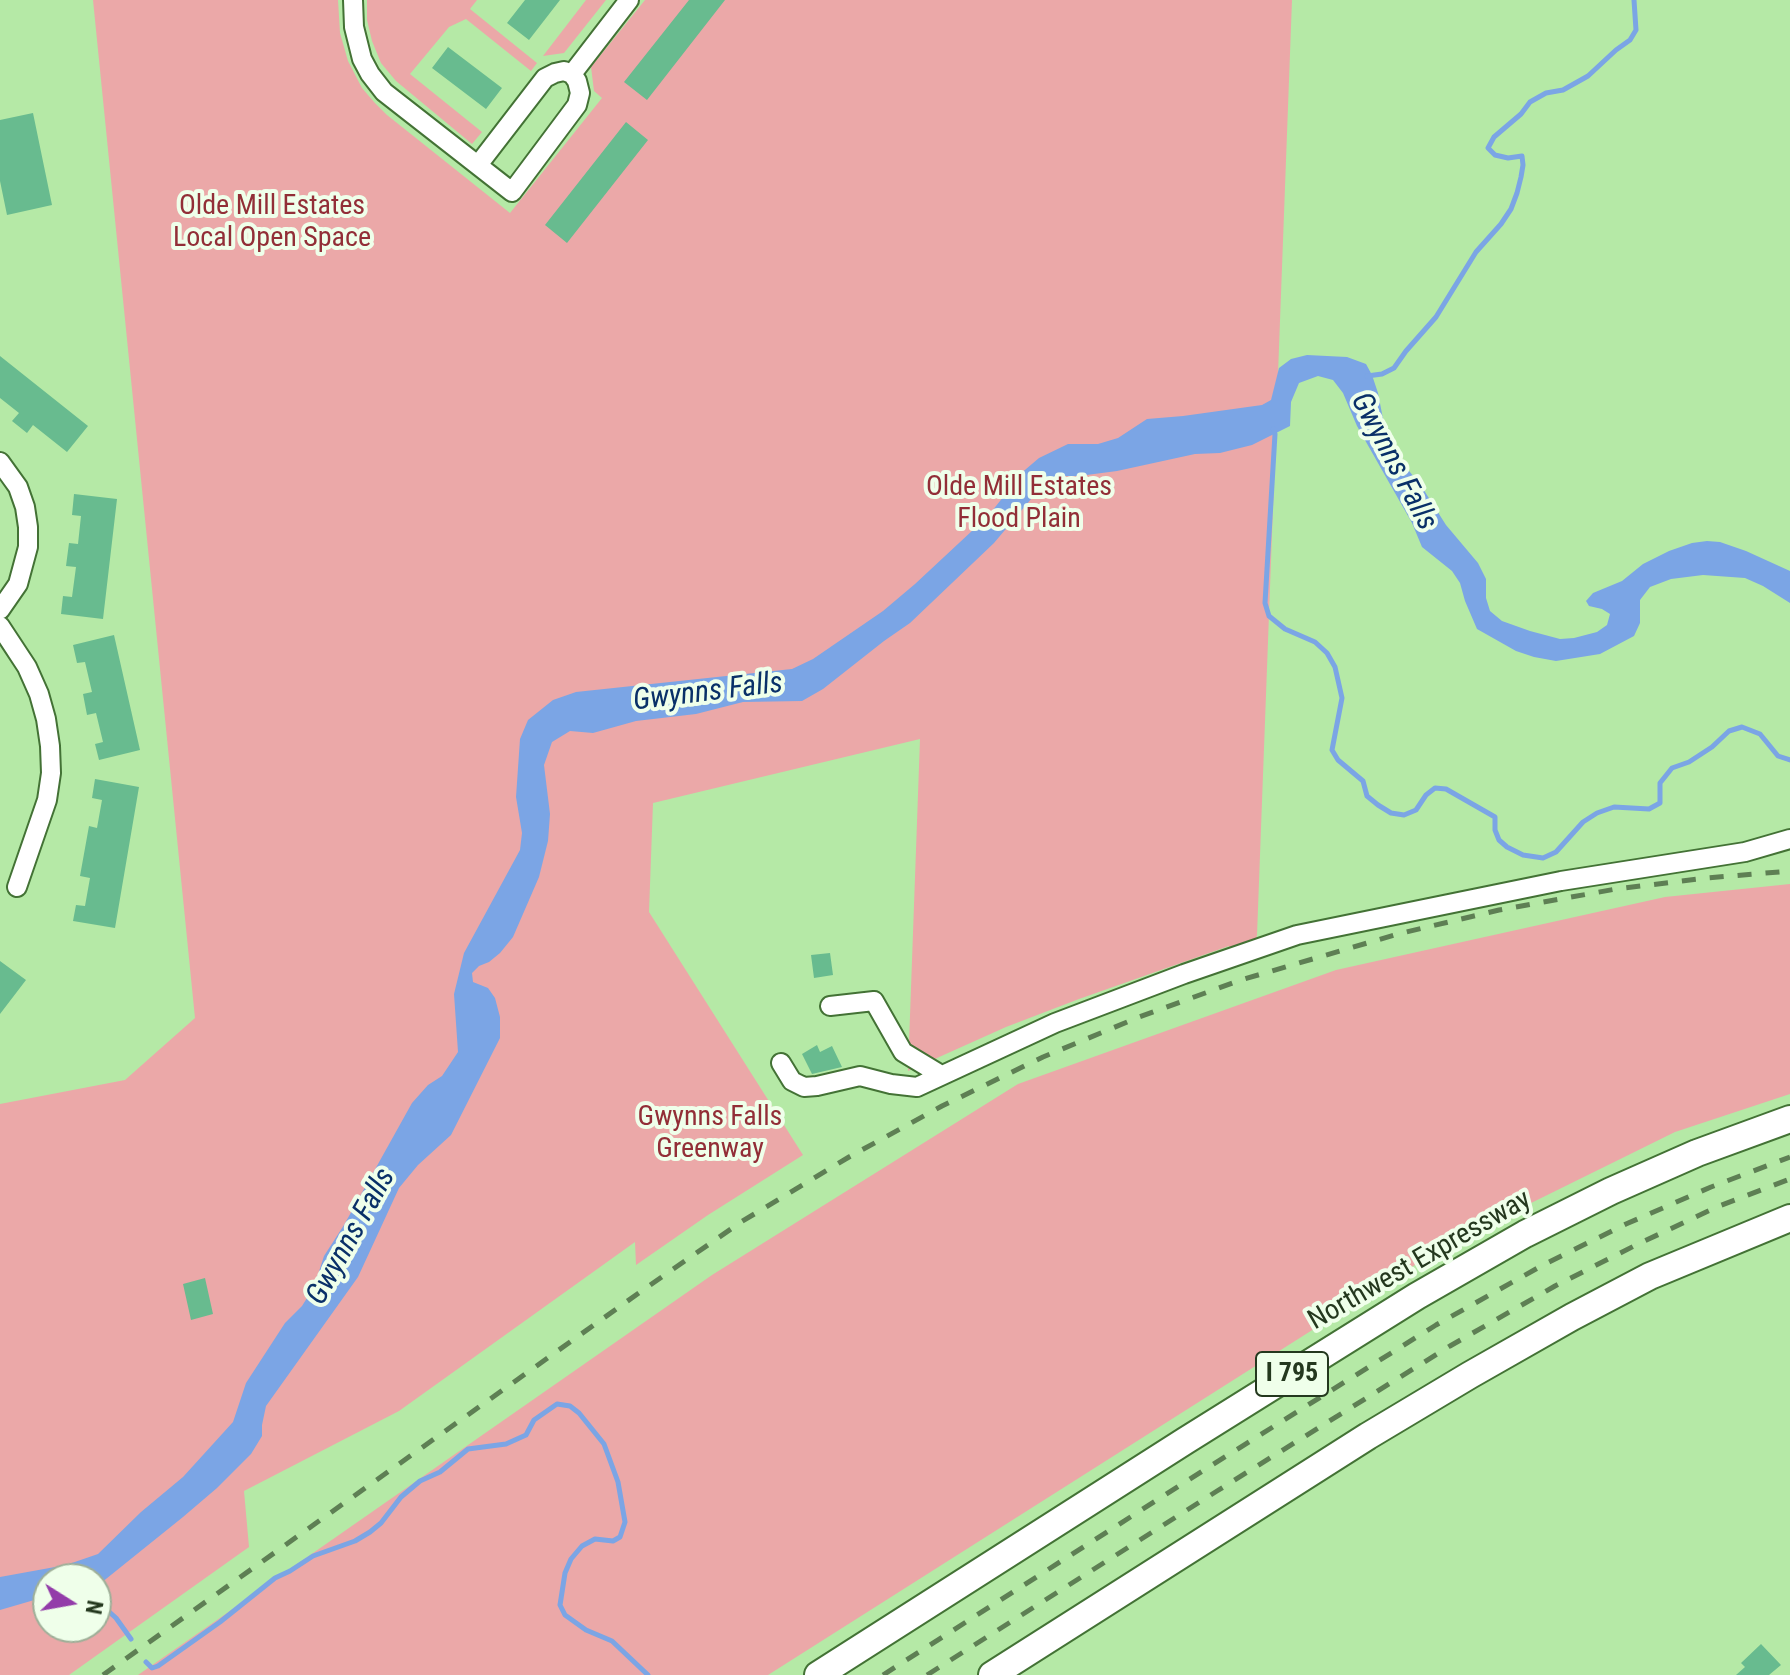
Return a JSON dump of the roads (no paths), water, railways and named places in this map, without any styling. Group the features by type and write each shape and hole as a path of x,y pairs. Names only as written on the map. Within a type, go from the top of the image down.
{"highway":[{"name":"Northwest Expressway","path":"818,1675 1430,1288 1525,1234 1611,1191 1697,1153 1790,1119"},
{"path":"992,1675 1368,1436 1483,1367 1650,1276 1790,1218"}],"street":[{"path":"353,0 362,59 384,92 512,192 577,105 580,93 572,74 564,71 545,78 478,165"},
{"path":"572,74 629,0"},
{"path":"0,462 18,487 28,527 28,547 18,584 0,610"},
{"path":"0,626 27,667 39,694 50,746 51,773 47,800 17,887"},
{"path":"781,1063 792,1081 804,1087 860,1076 917,1087 1055,1023 1297,935 1561,881 1745,852 1790,839"},
{"path":"830,1006 874,1001 903,1052 941,1075"}],"water":[{"name":"Gwynns Falls","path":"1307,355 1347,357 1366,364 1378,393 1385,429 1399,459 1420,484 1446,525 1478,563 1486,579 1490,611 1502,621 1560,639 1597,632 1607,625 1610,614 1589,606 1586,601 1593,593 1622,581 1643,564 1669,551 1707,541 1746,551 1790,571 1790,603 1745,578 1703,575 1671,579 1650,587 1640,600 1640,623 1634,636 1600,654 1556,661 1516,651 1477,629 1460,583 1452,571 1422,547 1412,523 1357,426 1343,393 1333,380 1318,376 1299,383 1291,402 1290,426 1252,445 1117,471 1060,476 1037,492 994,543 910,623 823,689 802,701 743,702 696,714 636,721 593,733 570,731 552,742 544,765 550,814 548,841 539,877 513,937 500,953 472,973 473,982 488,988 495,998 500,1017 500,1038 451,1135 418,1165 399,1188 358,1277 266,1406 262,1436 251,1454 217,1488 112,1574 112,1563 72,1563 98,1554 183,1477 233,1422 246,1383 285,1323 302,1306 314,1287 324,1256 412,1103 428,1085 442,1076 458,1052 454,994 464,953 520,850 522,833 516,797 520,739 528,720 553,700 576,692 792,669 813,659 883,611 915,584 988,516 1012,481 1039,458 1068,444 1098,444 1118,438 1147,419 1262,405 1271,400 1279,368 1291,359"},
{"name":"Gwynns Falls","path":"32,1571 32,1601 0,1610 0,1577"}],"waterway":[{"path":"1367,376 1394,368 1436,317 1476,252 1511,209 1521,177 1522,156 1508,158 1495,155 1488,148 1494,137 1530,102 1546,93 1563,90 1588,76 1630,40 1636,30 1634,0"},
{"path":"1273,429 1265,603 1269,616 1285,629 1315,642 1327,653 1335,667 1342,698 1332,750 1338,760 1363,781 1367,796 1378,805 1391,813 1404,815 1416,810 1435,788 1446,789 1495,817 1495,830 1499,840 1507,847 1523,855 1543,858 1556,852 1583,822 1597,813 1614,807 1649,809 1660,803 1660,783 1672,768 1689,762 1729,731 1742,727 1760,734 1778,756 1790,760"},
{"path":"146,1662 152,1668 158,1666 275,1578 313,1556 355,1541 370,1532 401,1497 468,1449 506,1444 526,1435 534,1420 557,1404 570,1406 579,1413 604,1444 618,1482 625,1522 620,1537 613,1541 595,1539 582,1546 571,1559 565,1573 560,1605 565,1615 586,1630 612,1641 648,1675"},
{"path":"112,1614 131,1639"}],"railway":[{"path":"103,1675 741,1222 942,1106 1043,1057 1139,1017 1241,980 1398,934 1499,910 1616,889 1790,871"},
{"path":"883,1675 1436,1325 1543,1265 1626,1224 1790,1157"},
{"path":"927,1675 1450,1346 1555,1286 1636,1245 1719,1206 1790,1179"}],"park label":[{"name":"Olde Mill Estates Local Open Space","path":"272,223"},
{"name":"Olde Mill Estates Flood Plain","path":"1019,504"},
{"name":"Gwynns Falls Greenway","path":"710,1134"}]}
